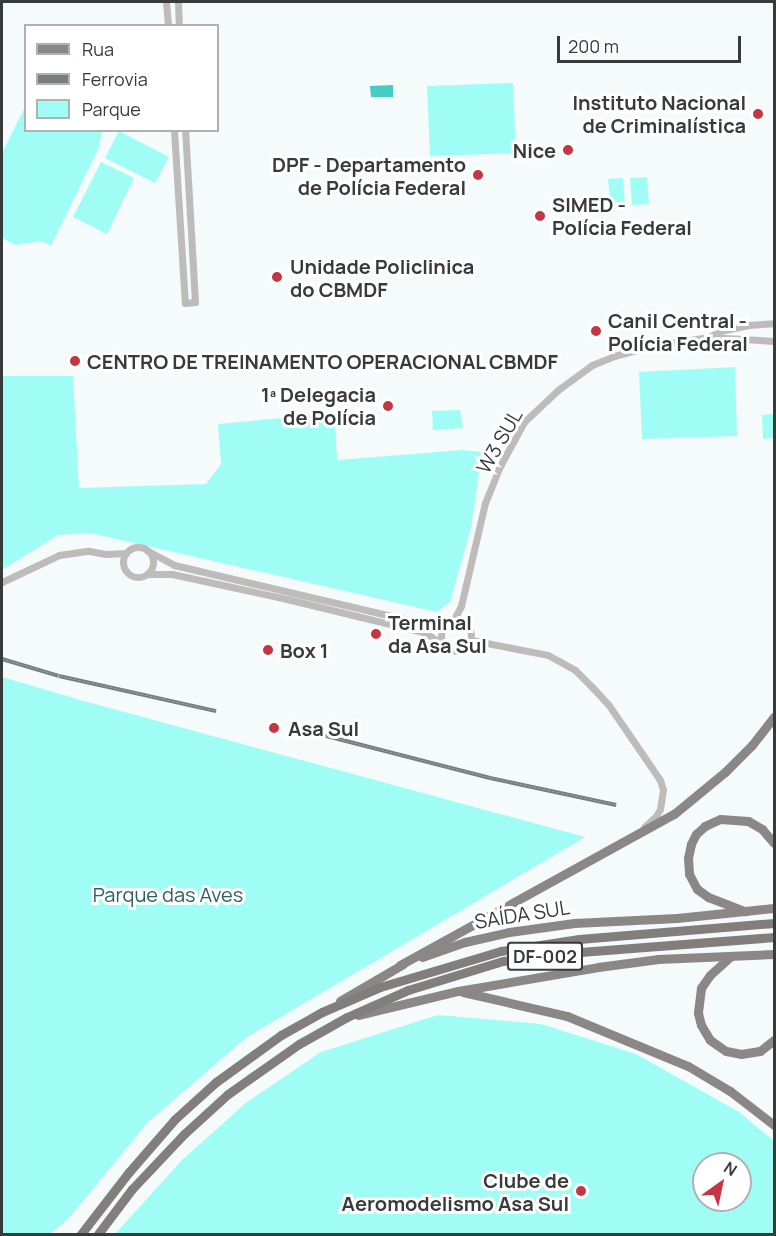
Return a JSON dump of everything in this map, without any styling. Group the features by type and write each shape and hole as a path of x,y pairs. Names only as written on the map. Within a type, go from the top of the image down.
{"highway":[{"name":"DF-002","path":"81,1234 129,1172 175,1119 216,1082 281,1035 322,1012 380,987 501,951 579,939 774,923"},
{"name":"DF-002","path":"98,1234 132,1189 184,1134 228,1094 265,1065 347,1017 408,990 504,961 580,952 774,937"}],"main road":[{"path":"400,965 629,841 674,814 725,772 752,745 774,717"},
{"path":"774,843 762,829 748,821 733,818 720,819 705,826 691,844 689,874 697,889 708,897 745,910 774,908"},
{"name":"SAÍDA SUL","path":"322,1012 400,965 465,942 509,932 574,923 677,918 745,910"},
{"path":"347,1017 458,991 598,967 658,959 774,954"},
{"path":"731,956 710,975 701,988 698,1013 701,1025 710,1040 726,1051 741,1054 760,1052 774,1040"},
{"path":"458,991 567,1016 688,1066 730,1091 774,1125"}],"street":[{"path":"166,2 168,24"},
{"path":"178,2 179,24"},
{"path":"174,132 184,303 195,302 185,132"},
{"path":"177,172 187,171"},
{"path":"183,284 194,285"},
{"name":"W3 SUL","path":"709,337 720,331 748,325 774,323"},
{"name":"W3 SUL","path":"453,621 461,606 489,492 514,440 532,414 578,373 603,360 651,346 709,337 774,341"},
{"path":"2,582 59,555 89,551 106,554 126,553 137,547 174,565 443,628 453,621 465,624 471,631 471,640 466,649 456,652 426,633 287,599 172,574 147,574 135,577 126,571 123,565 106,554"},
{"path":"147,574 153,563 148,551"},
{"path":"123,565 126,553"},
{"name":"W3 SUL","path":"461,606 465,624"},
{"path":"442,644 443,628"},
{"path":"471,640 548,655 576,670 608,704 660,780 663,798 656,816 629,841"}],"green space":[{"path":"513,83 516,153 430,156 427,86"},
{"path":"24,109 24,132 102,132 99,147 51,246 42,241 15,245 2,238 2,153"},
{"path":"118,132 169,157 155,183 105,158"},
{"path":"101,162 134,178 107,234 73,217"},
{"path":"647,177 649,204 632,205 630,178"},
{"path":"623,178 625,206 611,207 608,179"},
{"path":"735,367 737,436 642,439 639,372"},
{"path":"2,376 73,376 79,488 206,484 221,464 218,424 335,413 337,460 463,450 482,452 471,528 450,602 437,612 90,533 58,535 2,570"},
{"path":"460,410 463,428 433,430 432,411"},
{"path":"774,414 774,438 763,439 762,415"},
{"name":"Parque das Aves","path":"2,677 585,837 247,1037 148,1122 69,1218 50,1234 2,1234"},
{"path":"438,1015 541,1024 636,1054 739,1112 774,1141 774,1234 115,1234 182,1160 247,1102 321,1052"}],"shaded area":[{"path":"393,85 393,97 371,97 370,86"}],"railway":[{"path":"2,659 59,676 216,711"},
{"path":"307,731 490,778 616,805"}],"place":[{"name":"Instituto Nacional de Criminalística","path":"758,114"},
{"name":"Nice","path":"568,150"},
{"name":"DPF - Departamento de Polícia Federal","path":"478,175"},
{"name":"SIMED - Polícia Federal","path":"540,216"},
{"name":"Unidade Policlinica do CBMDF","path":"277,277"},
{"name":"Canil Central - Polícia Federal","path":"596,331"},
{"name":"CENTRO DE TREINAMENTO OPERACIONAL CBMDF","path":"75,361"},
{"name":"1ª Delegacia de Polícia","path":"388,406"},
{"name":"Terminal da Asa Sul","path":"376,634"},
{"name":"Box 1","path":"268,650"},
{"name":"Asa Sul","path":"274,728"},
{"name":"Clube de Aeromodelismo Asa Sul","path":"581,1191"}]}
